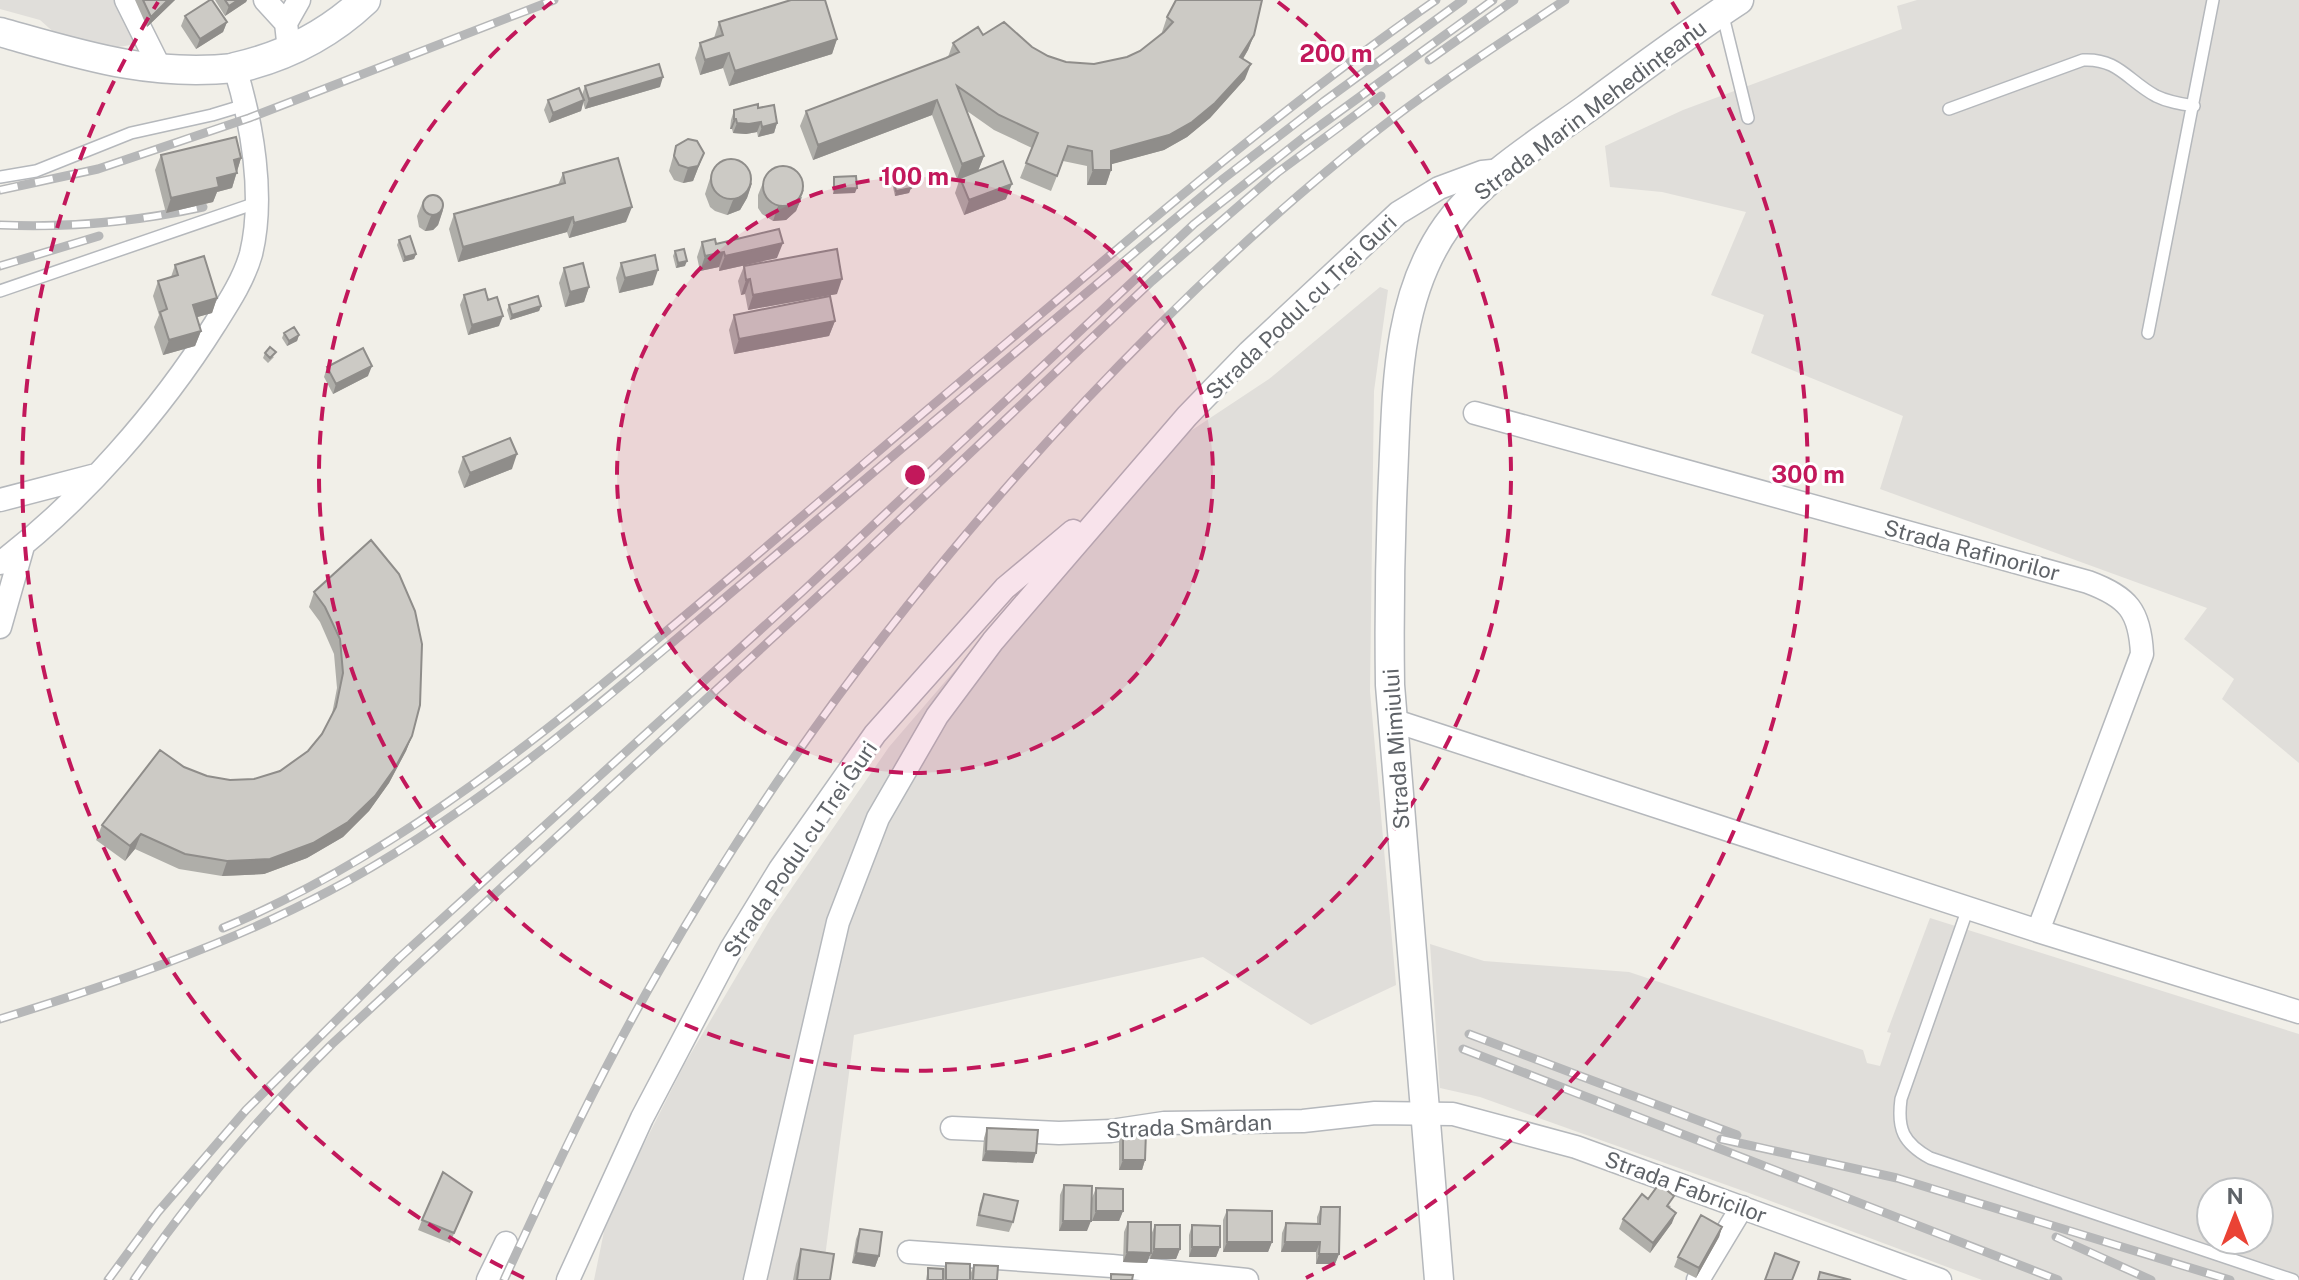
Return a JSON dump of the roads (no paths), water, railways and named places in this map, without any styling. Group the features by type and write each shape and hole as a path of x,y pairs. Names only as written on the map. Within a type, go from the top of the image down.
{"main road":[{"path":"342,22 365,0"},
{"path":"235,68 288,37 342,22 378,0"}],"street":[{"path":"126,0 161,70"},
{"path":"265,0 288,37"},
{"path":"288,37 299,0"},
{"name":"Strada Marin Mehedințeanu","path":"1447,227 1471,197 1503,170 1730,6"},
{"path":"0,32 102,60 161,70 235,68 246,105 256,203 251,253 245,272 226,307 165,394 96,475 23,546 0,563"},
{"name":"Strada Podul cu Trei Guri","path":"755,1280 838,922 878,818 937,716 1009,623 1126,486 1249,352 1398,213 1439,188 1482,172 1503,170"},
{"name":"Strada Mimiului","path":"1439,1280 1392,720 1389,598 1403,337 1416,287 1447,227"},
{"name":"Strada Rafinorilor","path":"1475,413 2088,582 2115,593 2133,611 2141,629 2142,654 2038,931"},
{"path":"0,500 96,475"},
{"name":"Strada Podul cu Trei Guri","path":"568,1280 642,1118 731,949 780,869 875,734 1005,588 1126,486"},
{"path":"0,627 23,546"},
{"path":"1392,720 2038,931 2299,1012"},
{"name":"Strada Smârdan","path":"952,1128 1111,1131 1164,1123 1303,1121 1375,1113 1427,1113"},
{"name":"Strada Fabricilor","path":"1427,1113 1453,1114 1576,1147 1940,1280"},
{"path":"1698,1280 1742,1207"},
{"path":"488,1280 506,1243"},
{"path":"909,1252 1112,1266 1247,1280"}],"lane":[{"path":"2148,333 2213,0"},
{"path":"1730,6 1748,118"},
{"path":"1949,109 2083,60 2100,59 2169,102 2194,106"},
{"path":"0,177 45,168 131,133 246,105"},
{"path":"0,291 256,203"},
{"path":"1968,908 1901,1099 1899,1117 1902,1131 1909,1142 1930,1158 2293,1280"}],"railway":[{"path":"0,190 98,169 249,118 554,0"},
{"path":"223,928 365,856 497,767 623,668 1199,181 1339,70 1436,0"},
{"path":"0,1019 126,978 290,911 385,859 439,825 592,709 1223,179 1463,0"},
{"path":"108,1280 158,1212 246,1110 399,958 803,591 1194,224 1303,138 1493,0"},
{"path":"1429,60 1514,0"},
{"path":"504,1280 598,1084 705,893 803,744 910,602 966,534 1085,401 1187,297 1258,231 1393,118 1565,0"},
{"path":"134,1280 227,1157 332,1044 855,562 1152,281 1277,173 1381,96"},
{"path":"0,225 102,223 203,207"},
{"path":"0,266 99,236"},
{"path":"1469,1034 1737,1135"},
{"path":"1463,1049 2058,1280"},
{"path":"1721,1139 1897,1178 2230,1280"},
{"path":"2056,1237 2151,1280"}]}
